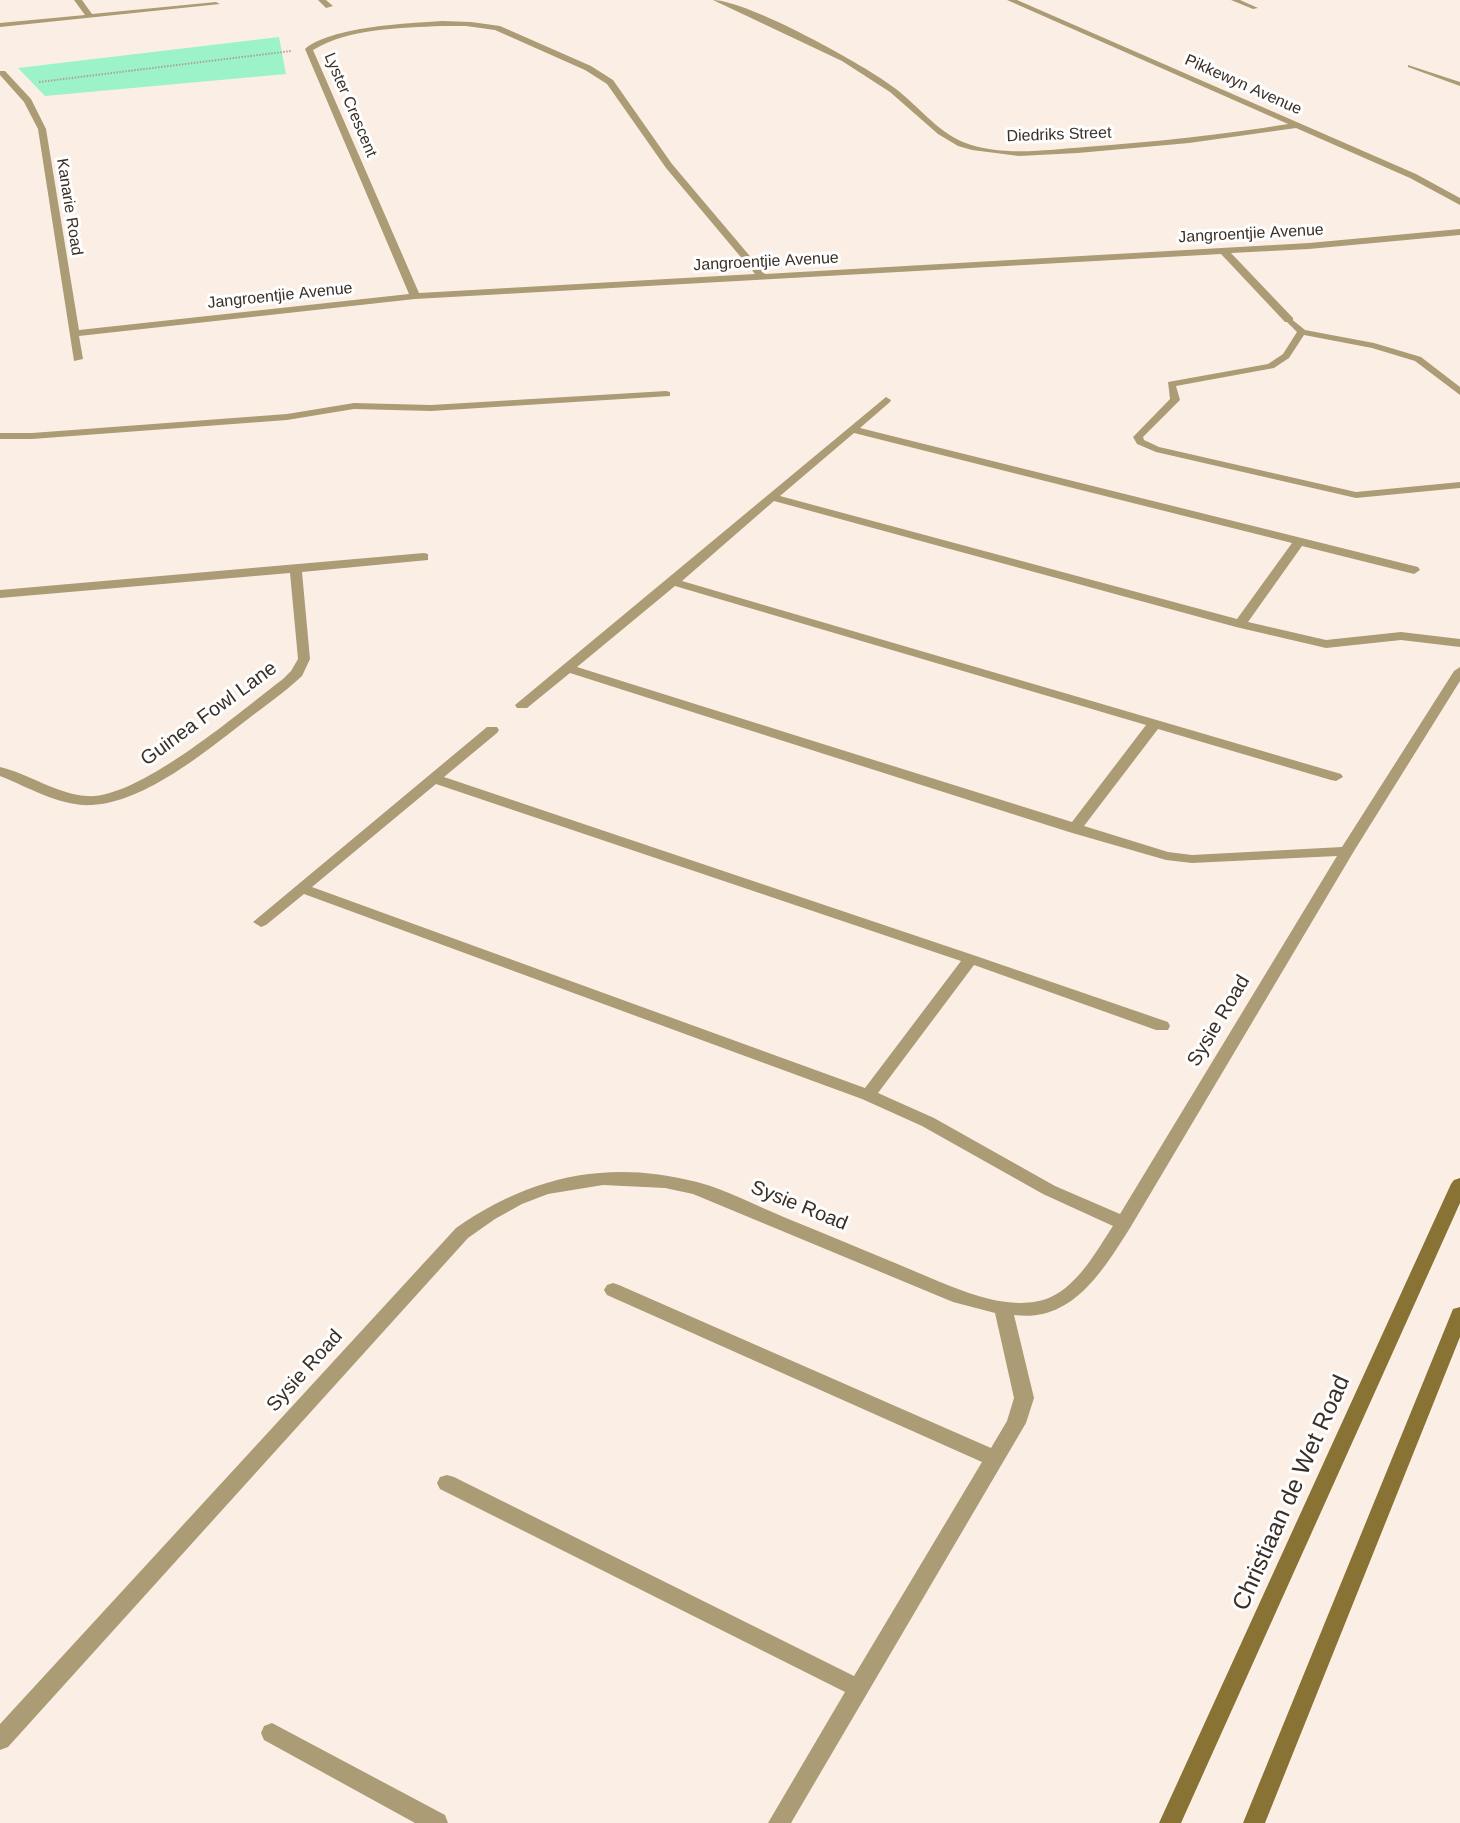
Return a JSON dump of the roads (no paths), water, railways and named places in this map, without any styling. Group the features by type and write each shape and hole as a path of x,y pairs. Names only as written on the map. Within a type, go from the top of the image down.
{"main road":[{"name":"Christiaan de Wet Road","path":"1170,1823 1460,1184"},
{"path":"1254,1823 1460,1314"}],"street":[{"path":"78,0 91,17"},
{"path":"322,0 329,6"},
{"name":"Diedriks Street","path":"717,0 752,14 867,74 899,96 950,138 977,149 1026,153 1172,144 1299,125"},
{"name":"Pikkewyn Avenue","path":"1011,0 1413,176 1460,202"},
{"path":"0,25 216,4"},
{"name":"Lyster Crescent","path":"415,296 309,49 319,42 336,37 466,23 497,27 588,68 610,82 669,166 763,277"},
{"name":"Kanarie Road","path":"2,73 15,85 36,112 42,129 78,359"},
{"name":"Jangroentjie Avenue","path":"74,334 415,296 1390,241 1460,232"},
{"path":"1224,251 1289,320"},
{"path":"0,436 32,436 287,417 354,406 431,408 666,394"},
{"path":"522,705 673,582 886,400"},
{"path":"852,429 1414,570"},
{"path":"771,497 1240,624 1326,644 1401,636 1460,643"},
{"path":"1240,624 1299,542"},
{"path":"0,594 424,557"},
{"name":"Guinea Fowl Lane","path":"0,771 52,791 90,801 119,797 147,784 288,682 302,666 304,659 296,569"},
{"path":"673,582 1336,777"},
{"path":"568,668 1142,850 1192,859 1347,851"},
{"name":"Sysie Road","path":"0,1740 462,1233 482,1217 512,1200 562,1184 597,1179 648,1178 673,1182 696,1188 959,1297 1003,1308 1026,1310 1051,1305 1070,1296 1085,1283 1124,1223 1347,851 1460,671"},
{"path":"1074,829 1155,723"},
{"path":"261,922 492,730"},
{"path":"435,779 971,959 1162,1026"},
{"path":"301,888 868,1095 928,1122 1049,1190 1124,1223"},
{"path":"868,1095 971,959"},
{"path":"613,1290 995,1459"},
{"path":"779,1823 1016,1423 1024,1398 1003,1308"},
{"path":"447,1483 859,1689"},
{"path":"272,1733 437,1823"}],"lane":[{"path":"1234,0 1255,8"},
{"path":"1410,66 1460,84"},
{"path":"1289,320 1302,332 1374,346 1418,359 1460,392"},
{"path":"1302,332 1286,356 1271,366 1177,381 1171,384 1175,400 1138,437 1140,442 1156,449 1356,495 1460,485"}]}
